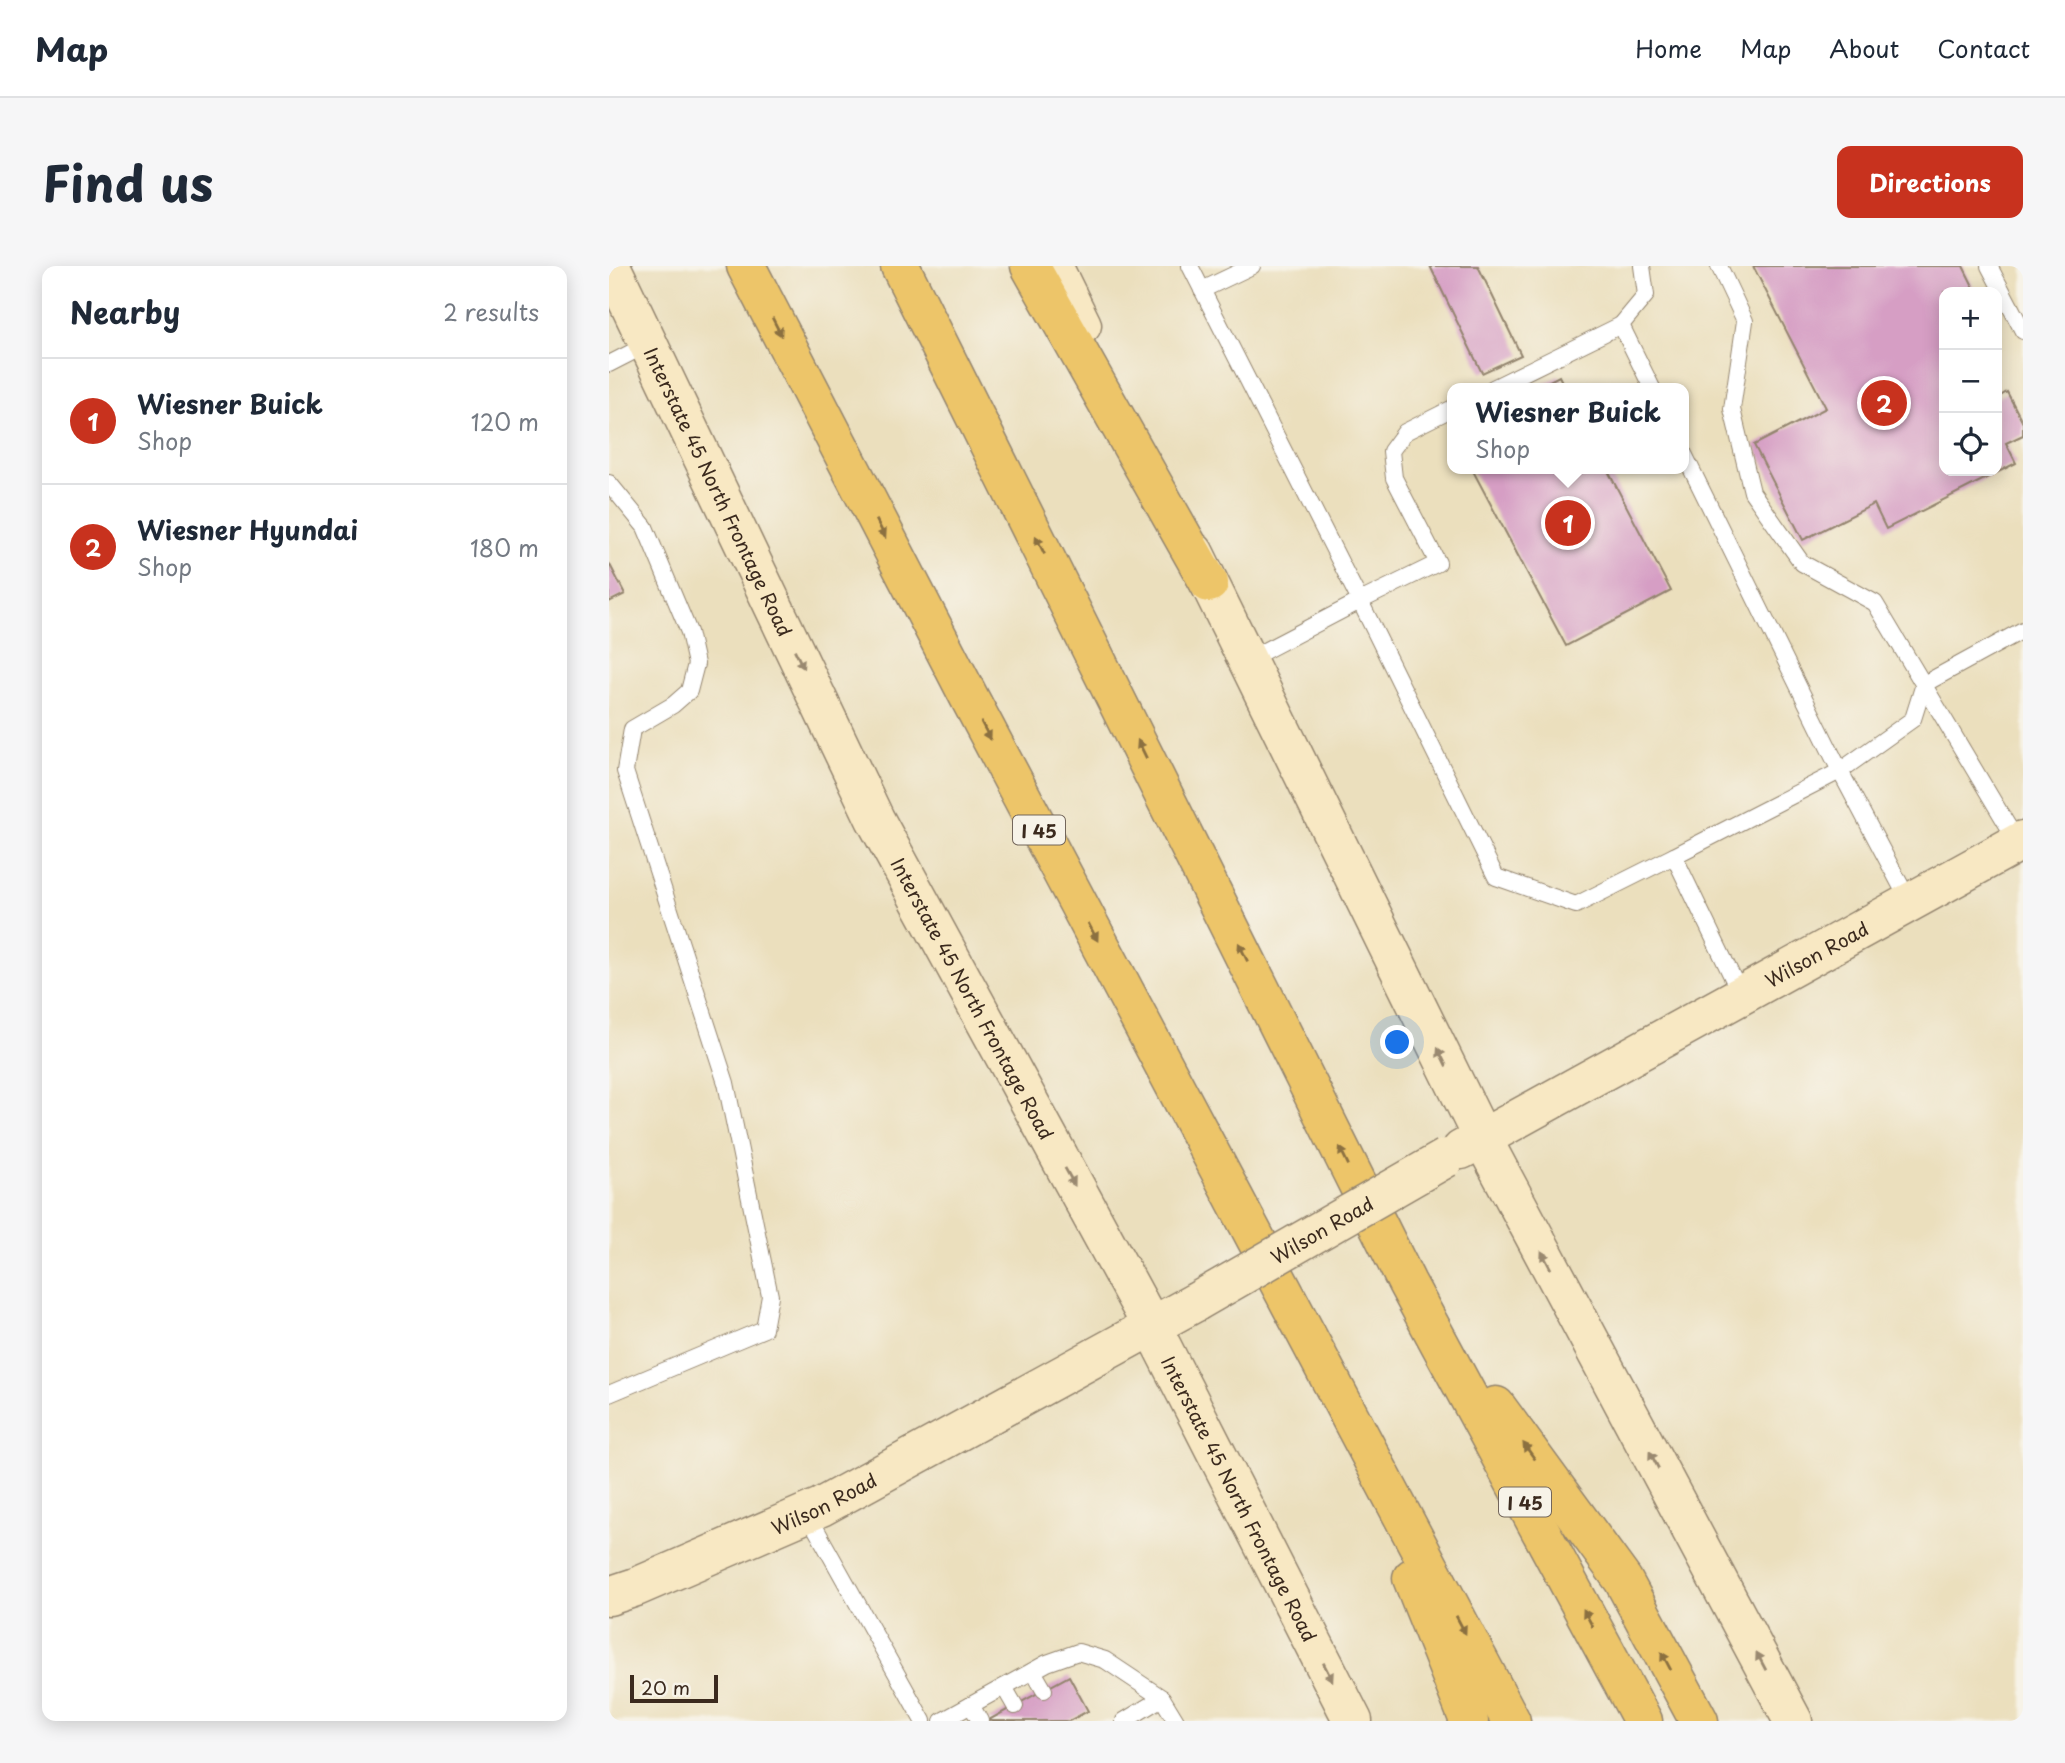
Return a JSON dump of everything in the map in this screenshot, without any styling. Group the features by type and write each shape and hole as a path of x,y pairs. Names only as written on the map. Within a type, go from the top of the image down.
{"highway":[{"name":"I 45","path":"746,266 970,699 1511,1721"},
{"name":"I 45","path":"900,266 1407,1283 1643,1721"},
{"path":"916,266 953,368"},
{"path":"1030,266 1209,583"},
{"path":"1407,1283 1623,1580 1699,1721"},
{"path":"1338,1391 1469,1721"}],"main road":[{"name":"Interstate 45 North Frontage Road","path":"611,266 875,819 1152,1327 1353,1721"},
{"path":"1053,266 1482,1138 1793,1721"},
{"name":"Wilson Road","path":"609,1596 636,1587 807,1513 1152,1327 1446,1158 2020,842"}],"lane":[{"path":"1190,266 1496,877 1576,905 1840,771 1913,719 1924,684 2023,630"},
{"path":"1202,290 1252,266"},
{"path":"1503,383 1621,325 1646,295 1642,266"},
{"path":"1719,266 1745,321 1732,409 1752,492 1802,564 1875,603 2020,842"},
{"path":"1989,266 2023,331"},
{"path":"1621,325 1650,383"},
{"path":"609,365 648,344"},
{"path":"1247,660 1438,563 1394,478 1391,451 1405,432 1447,411"},
{"path":"1689,464 1840,771 1910,903"},
{"path":"609,483 645,527 692,643 696,664 689,691 673,705 632,729 625,771 726,1083 770,1296 764,1329 609,1394"},
{"path":"1674,856 1741,995"},
{"path":"807,1513 923,1721"},
{"path":"942,1721 1047,1663 1078,1652 1105,1660 1162,1698 1176,1721"},
{"path":"1033,1671 1044,1690"},
{"path":"1004,1687 1015,1706"},
{"path":"1124,1721 1162,1698"},
{"path":"971,1705 980,1721"}],"building":[{"path":"1430,266 1478,266 1521,355 1482,373"},
{"path":"1753,266 1963,266 1974,287 1939,287 1939,476 1990,476 1886,529 1874,504 1803,540 1754,445 1826,408"},
{"path":"1559,376 1562,383 1546,383"},
{"path":"2007,392 2023,423 2023,435 2006,443 2016,463 2002,470 2002,395"},
{"path":"1475,474 1610,474 1671,591 1566,646"},
{"path":"609,563 625,594 609,602"},
{"path":"1069,1676 1088,1711 1069,1721 987,1721"}],"place":[{"name":"Wiesner Hyundai","path":"1884,403"},
{"name":"Wiesner Buick","path":"1568,523"}]}
